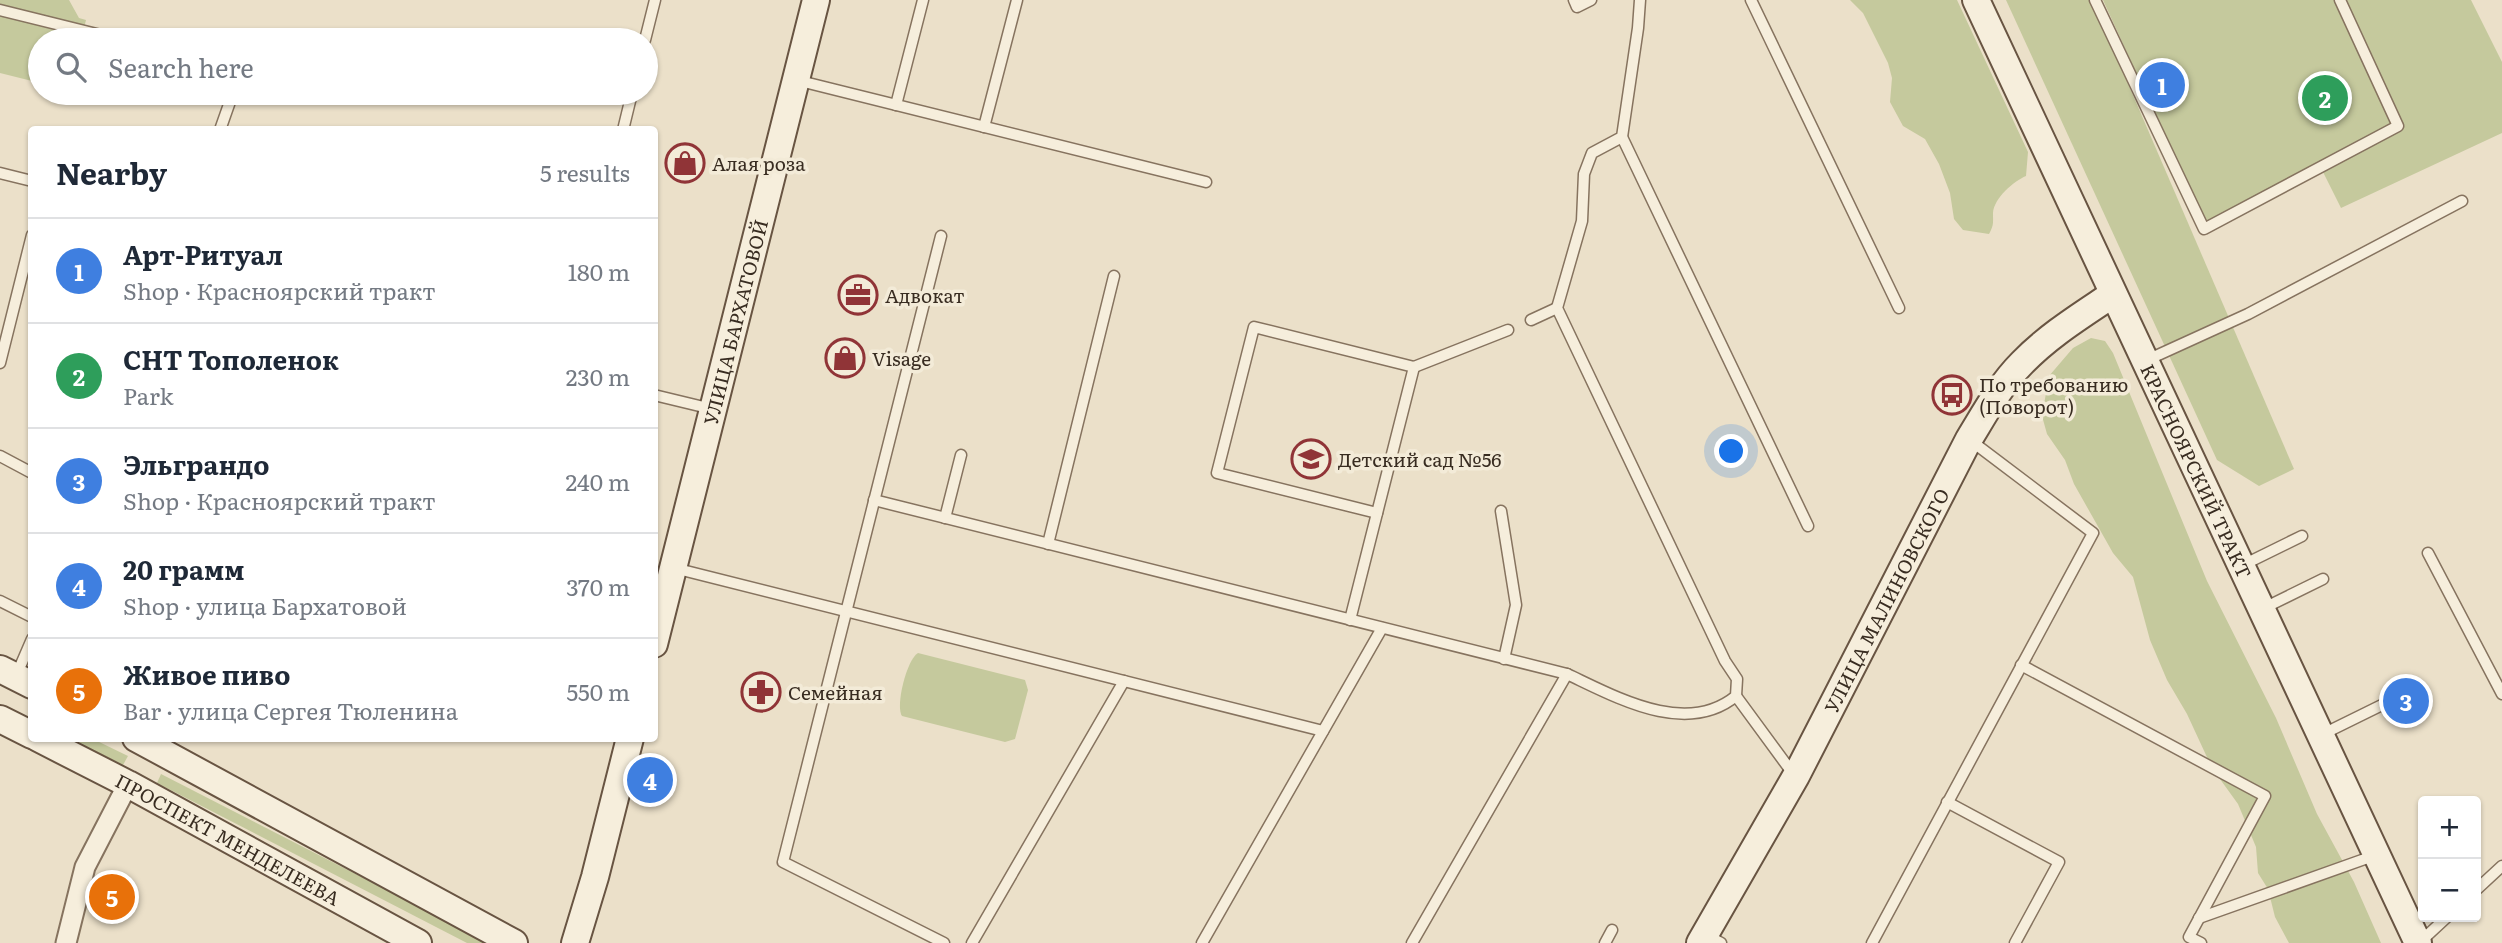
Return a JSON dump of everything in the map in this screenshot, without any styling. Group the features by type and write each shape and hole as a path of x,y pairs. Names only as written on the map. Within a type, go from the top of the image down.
{"main road":[{"name":"УЛИЦА БАРХАТОВОЙ","path":"658,629 816,0"},
{"name":"КРАСНОЯРСКИЙ ТРАКТ","path":"1976,0 2418,943"},
{"name":"УЛИЦА МАЛИНОВСКОГО","path":"1709,940 1969,439 2021,364 2066,324 2113,294"},
{"path":"0,708 16,677"},
{"path":"0,719 28,733"},
{"name":"ПРОСПЕКТ МЕНДЕЛЕЕВА","path":"46,742 418,943"},
{"path":"128,784 142,742 514,943"},
{"path":"575,943 595,877 629,742"}],"street":[{"path":"66,943 85,867 128,784"}],"lane":[{"path":"648,28 655,0"},
{"path":"896,105 923,0"},
{"path":"985,127 1017,0"},
{"path":"1574,0 1577,7 1591,0"},
{"path":"1640,0 1622,137 1808,526"},
{"path":"1751,0 1899,307"},
{"path":"2095,0 2204,229 2398,126 2340,0"},
{"path":"0,10 73,28"},
{"path":"796,80 1206,182"},
{"path":"221,126 229,105"},
{"path":"624,126 629,105"},
{"path":"1622,137 1592,153 1584,174 1582,221 1557,307 1725,661 1737,679 1736,696 1796,776"},
{"path":"0,173 28,180"},
{"path":"2145,360 2248,314 2462,201"},
{"path":"941,236 783,862 944,943"},
{"path":"0,363 28,251"},
{"path":"1048,544 1114,276"},
{"path":"1531,320 1557,307"},
{"path":"1377,513 1217,473 1254,327 1414,367 1508,330"},
{"path":"1350,620 1414,367"},
{"path":"658,396 713,410"},
{"path":"1872,943 2093,533 1969,439"},
{"path":"945,518 961,455"},
{"path":"0,457 28,470"},
{"path":"874,500 1567,674 1632,704 1671,713 1702,712 1726,705 1736,696"},
{"path":"1501,511 1516,606 1504,659"},
{"path":"2241,566 2302,536"},
{"path":"2428,553 2502,694"},
{"path":"674,568 1323,731"},
{"path":"2262,610 2323,579"},
{"path":"0,601 28,615"},
{"path":"1202,943 1382,628"},
{"path":"16,677 28,648"},
{"path":"2021,665 2265,796 2189,937 2201,943"},
{"path":"1412,943 1567,674"},
{"path":"972,943 1124,681"},
{"path":"2320,735 2386,703"},
{"path":"1947,802 2059,862 2015,943"},
{"path":"2199,918 2376,856"},
{"path":"2481,885 2502,866"},
{"path":"2418,943 2441,922"},
{"path":"1605,943 1612,930"}],"green space":[{"path":"0,0 69,0 79,18 86,20 84,28 28,28 28,80 0,73"},
{"path":"1850,0 1957,0 2028,152 2026,176 2011,186 1997,202 1989,234 1963,230 1954,219 1950,193 1939,164 1925,139 1903,126 1890,102 1892,78 1888,63 1863,13"},
{"path":"2006,0 2092,0 2294,469 2259,486 2217,460"},
{"path":"2103,0 2471,0 2502,62 2502,133 2341,208 2323,172 2208,231"},
{"path":"2091,338 2105,341 2113,353 2207,581 2276,718 2317,814 2354,882 2381,943 2289,943 2275,917 2268,889 2258,873 2256,847 2238,804 2212,768 2187,714 2167,680 2150,640 2133,577 2113,553 2074,484 2065,460 2047,434 2042,416 2049,376 2073,348"},
{"path":"918,653 1025,680 1028,690 1015,739 1005,742 902,716 900,703 903,683 910,664"},
{"path":"77,742 99,742 128,756 123,765"},
{"path":"161,774 490,943 467,943 157,783"}],"place":[{"name":"Арт-Ритуал","path":"2162,85"},
{"name":"СНТ Тополенок","path":"2325,98"},
{"name":"Алая роза","path":"685,163"},
{"name":"Адвокат","path":"858,295"},
{"name":"Visage","path":"845,358"},
{"name":"По требованию (Поворот)","path":"1952,395"},
{"name":"Детский сад №56","path":"1311,459"},
{"name":"Семейная","path":"761,692"},
{"name":"Эльграндо","path":"2406,701"},
{"name":"20 грамм","path":"650,780"},
{"name":"Живое пиво","path":"112,897"}]}
